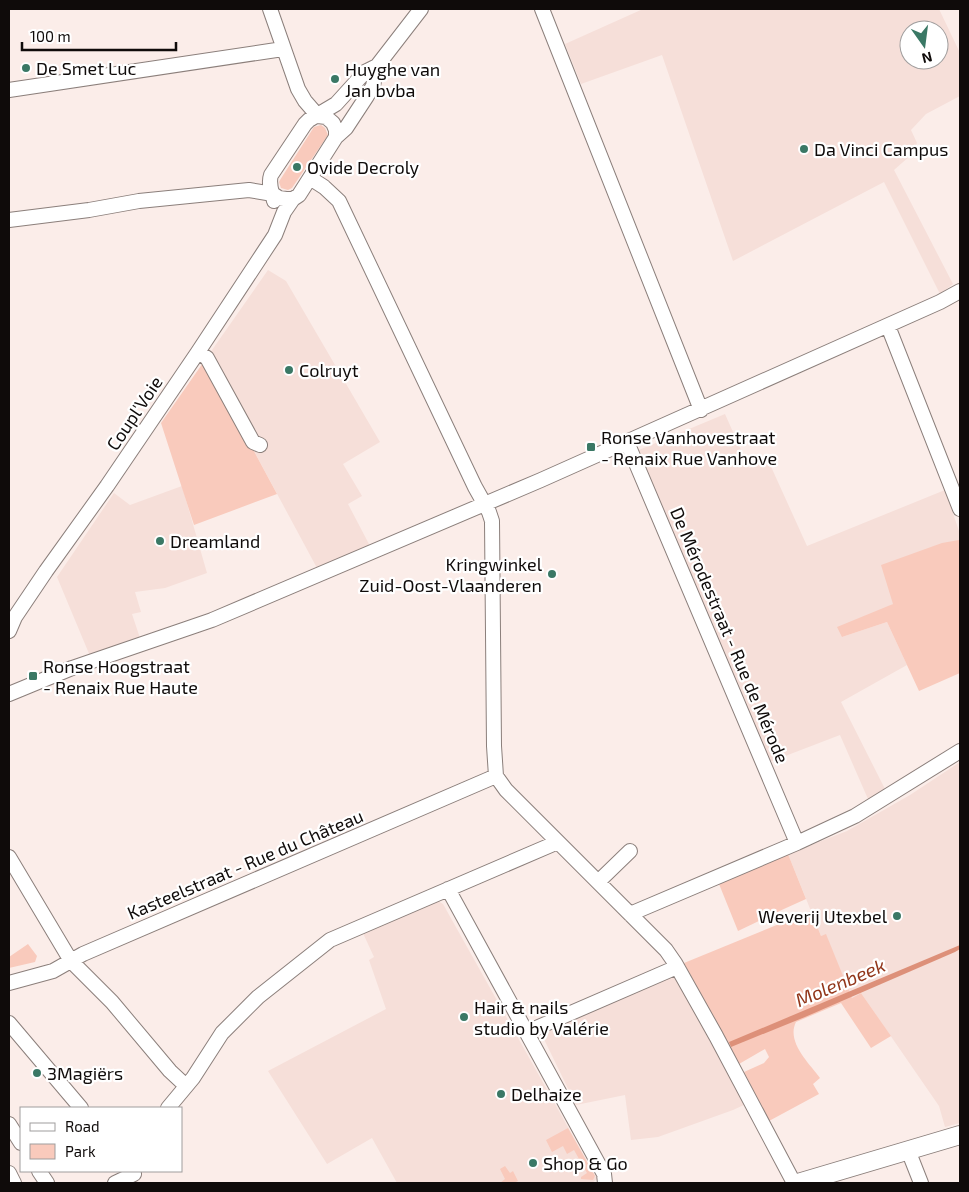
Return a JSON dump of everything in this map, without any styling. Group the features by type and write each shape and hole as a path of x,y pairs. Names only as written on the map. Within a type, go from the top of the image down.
{"main road":[{"path":"798,1183 960,1135"}],"street":[{"path":"270,9 298,89 305,101 318,116 326,118 333,123 336,137"},
{"path":"278,226 270,180 271,175 301,129 309,120 336,104 365,72 377,66 421,9"},
{"path":"542,9 701,410"},
{"path":"9,90 283,48"},
{"name":"Coupl'Voie","path":"9,630 12,618 198,352 275,235 284,212 293,198 299,194 336,137 346,128 373,86 377,66"},
{"path":"298,89 297,99 301,129"},
{"path":"310,178 324,187 339,201 474,487 485,504 492,521 494,746 496,776 506,790 666,950 716,1036 794,1183"},
{"path":"9,220 89,210 139,201 240,190 272,194 279,198 293,198"},
{"path":"9,694 72,668 212,620 701,410 888,326 960,291"},
{"path":"888,326 960,509"},
{"path":"198,352 207,358 253,442 260,445"},
{"name":"De Mérodestraat - Rue de Mérode","path":"627,442 797,844"},
{"path":"630,914 797,844 854,816 960,751"},
{"name":"Kasteelstraat - Rue du Château","path":"9,983 46,974 83,954 496,776"},
{"path":"169,1107 193,1078 222,1032 258,997 330,940 558,842"},
{"path":"598,882 630,851"},
{"path":"9,857 71,961 112,1002 185,1086"},
{"path":"448,889 604,1174 604,1183"},
{"path":"526,1032 677,967"},
{"path":"9,1023 80,1107"},
{"path":"9,1124 20,1141"},
{"path":"908,1150 921,1183"},
{"path":"40,1172 47,1183"},
{"path":"9,1173 14,1183"},
{"path":"115,1183 137,1176"}],"shaded area":[{"name":"Da Vinci Campus","path":"643,9 939,9 944,20 899,20 899,70 949,70 949,30 960,53 960,96 926,114 911,130 917,143 911,155 894,170 953,284 940,294 884,182 733,261 662,55 581,84 565,44"},
{"path":"268,270 286,281 380,442 343,464 362,496 348,504 370,546 317,568 205,360"},
{"path":"725,414 749,468 768,460 807,546 945,490 960,534 960,542 959,540 893,604 842,637 887,622 907,665 841,702 885,789 868,799 840,735 767,763 634,452"},
{"path":"182,486 207,573 165,588 135,592 141,612 132,614 140,638 90,656 57,577 114,493 130,505"},
{"path":"960,762 960,1123 945,1127 939,1106 861,993 852,998 825,935 821,936 788,854 847,831 910,795"},
{"path":"438,901 443,904 597,1179 592,1183 397,1183 372,1138 327,1164 268,1071 386,1009 369,960 374,957 362,931"},
{"path":"960,945 960,949 955,952 731,1047 729,1042"},
{"path":"672,974 678,976 746,1104 658,1137 631,1140 625,1095 576,1105 540,1031"}],"green space":[{"path":"321,125 325,128 328,135 292,188 288,190 281,188 280,180 314,127"},
{"path":"205,360 277,494 194,525 161,423"},
{"path":"959,540 960,673 919,691 887,622 842,637 837,627 893,604 881,565 942,543"},
{"path":"788,854 806,899 738,931 719,884"},
{"path":"811,911 821,936 826,934 852,998 861,993 891,1036 871,1048 841,1003 796,1022 794,1037 796,1045 820,1078 813,1084 819,1094 769,1121 744,1072 764,1063 769,1057 765,1049 739,1064 684,963"},
{"path":"28,944 37,956 35,962 9,968 9,957"},
{"path":"568,1128 595,1176 593,1180 581,1179 587,1173 574,1150 567,1154 563,1146 552,1152 546,1140"},
{"path":"505,1166 510,1173 513,1171 518,1181 514,1183 500,1183 505,1179 500,1169"}],"place":[{"name":"De Smet Luc","path":"26,68"},
{"name":"Huyghe van Jan bvba","path":"335,79"},
{"name":"Da Vinci Campus","path":"804,149"},
{"name":"Ovide Decroly","path":"297,167"},
{"name":"Colruyt","path":"289,370"},
{"name":"Ronse Vanhovestraat - Renaix Rue Vanhove","path":"591,447"},
{"name":"Dreamland","path":"160,541"},
{"name":"Kringwinkel Zuid-Oost-Vlaanderen","path":"552,574"},
{"name":"Ronse Hoogstraat - Renaix Rue Haute","path":"33,676"},
{"name":"Weverij Utexbel","path":"897,916"},
{"name":"Hair & nails studio by Valérie","path":"464,1017"},
{"name":"3Magiërs","path":"37,1073"},
{"name":"Delhaize","path":"501,1094"},
{"name":"Shop & Go","path":"533,1163"}],"water label":[{"name":"Molenbeek","path":"840,982"}]}
